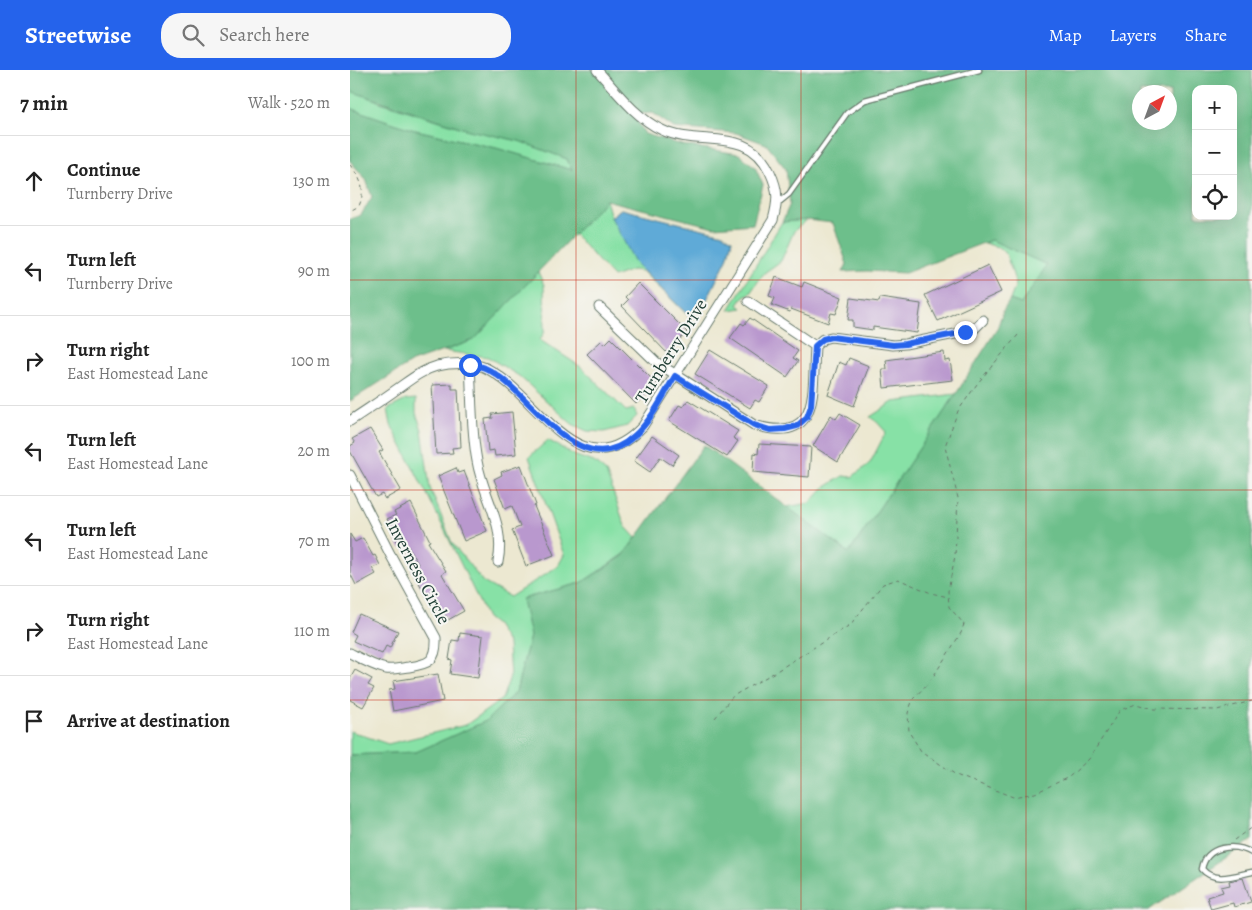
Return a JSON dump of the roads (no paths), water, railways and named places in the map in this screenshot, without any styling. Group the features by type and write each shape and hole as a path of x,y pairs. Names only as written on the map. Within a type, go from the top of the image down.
{"street":[{"path":"597,70 635,110 660,129 676,136 735,141 752,149 762,158 769,170 774,181 778,203"},
{"name":"Turnberry Drive","path":"350,421 423,371 437,366 470,365 484,367 504,380 566,439 583,448 600,450 618,446 633,437 644,426 772,220 778,203"},
{"path":"748,302 815,346"},
{"path":"599,307 649,356 675,376 754,425 770,430 797,426 807,417 811,406 815,346 823,339 831,337 893,345 905,344 965,332 975,328 983,320"},
{"path":"470,365 474,445 477,464 499,532 501,549 498,562"},
{"name":"Inverness Circle","path":"350,475 436,638 436,646 435,655 424,665 392,669 372,664 350,653"}],"lane":[{"path":"778,203 789,194 847,113 865,100 979,70"},
{"path":"1252,853 1243,847 1220,848 1205,858 1202,869 1205,873 1222,878 1252,872"}],"water":[{"path":"621,209 723,234 732,240 727,259 705,303 690,317 636,264 611,217"}]}
